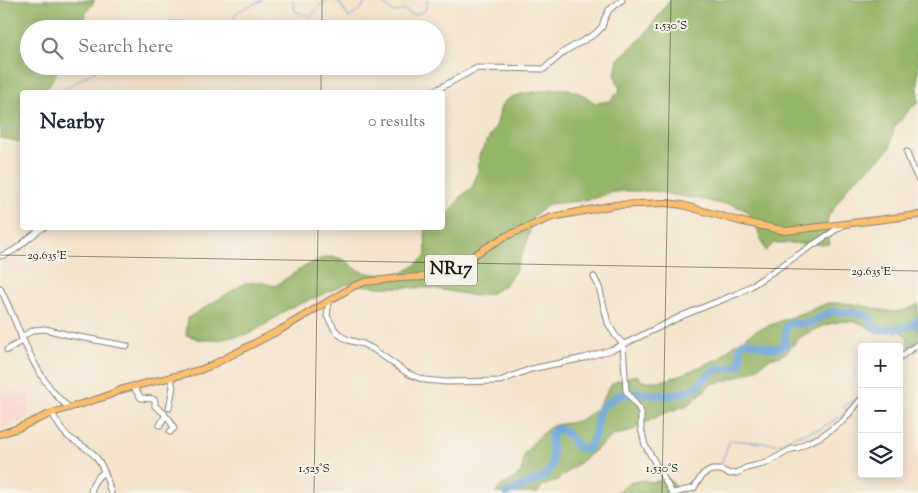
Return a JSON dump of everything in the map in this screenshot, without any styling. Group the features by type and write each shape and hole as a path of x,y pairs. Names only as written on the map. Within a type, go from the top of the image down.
{"main road":[{"name":"NR17","path":"0,434 52,413 133,386 200,370 280,330 354,286 364,282 423,277 449,271 506,236 552,217 615,206 666,203 682,205 739,221 786,231 918,215"}],"street":[{"path":"436,90 477,68 544,69 565,52 595,34 602,27 609,10 622,0"},
{"path":"907,152 908,161 918,178"},
{"path":"329,301 327,316 335,330 348,340 373,349 408,373 425,380 446,382 500,381 531,370 610,350 684,315 739,292 844,225"},
{"path":"0,256 10,253 39,230"},
{"path":"594,277 599,287 608,323 618,340 623,344 626,391 640,409 641,428 645,445 673,493 694,488 703,474 712,470 721,470 730,474 737,473 746,468 766,463 820,437 843,421 858,403"},
{"path":"0,288 35,366 55,395 69,408"},
{"path":"7,350 34,330 45,329 69,336 127,346"},
{"path":"903,355 918,344"},
{"path":"169,408 173,387 170,377"},
{"path":"133,386 141,398 153,399 155,406 165,416 170,418 174,428 170,432"},
{"path":"52,413 60,428 70,438 92,452 98,460 111,493"},
{"path":"160,425 165,416"},
{"path":"91,493 98,476 104,472"}],"shaded area":[{"path":"0,391 28,394 28,419 0,430"}],"green space":[{"path":"0,0 95,0 86,13 84,20 20,20 20,75 55,75 46,90 20,90 20,142 0,138"},
{"path":"670,0 918,0 918,103 912,107 894,128 890,148 850,184 828,217 826,231 830,244 774,243 766,251 756,221 745,210 731,204 716,203 655,191 609,193 580,201 549,204 533,217 527,242 515,271 505,285 491,293 476,296 431,288 347,284 288,309 249,334 217,340 201,340 186,335 188,318 245,283 260,282 275,286 302,268 324,258 339,258 362,272 374,274 394,274 410,269 426,256 425,230 445,230 445,218 461,197 473,186 478,170 479,155 497,124 501,106 507,99 521,94 553,89 568,89 582,94 595,103 610,101 620,90 615,75 618,59 643,37"},
{"path":"828,303 860,305 896,312 918,304 918,350 914,350 908,345 907,337 901,332 877,333 857,322 842,321 826,325 804,335 787,352 770,358 755,370 726,381 711,384 690,404 660,415 629,432 614,435 556,481 542,486 538,493 496,493 500,487 521,472 525,453 543,433 558,424 574,422 587,416 598,406 608,388 614,383 637,375 642,381 660,381 676,377 720,358 731,347 755,331"},
{"path":"668,479 679,493 616,493 630,483 642,480 654,482"}],"waterway":[{"path":"233,20 237,12 262,0"},
{"path":"293,0 295,11 311,17 318,7 329,0"},
{"path":"333,0 340,3 349,18 363,7 365,0"},
{"path":"381,0 393,12 404,10 413,15 425,11 428,0"},
{"path":"62,90 89,75"},
{"path":"0,129 14,127 20,130"},
{"path":"506,493 544,477 549,472 552,462 552,433 557,429 565,431 579,448 587,449 592,443 598,415 604,405 618,396 636,393 675,395 686,392 698,386 707,376 719,369 730,369 739,365 741,357 740,348 745,342 770,348 780,347 785,345 786,327 789,324 810,323 833,311 869,316 872,325 880,330 904,328 914,325 918,320"},
{"path":"903,350 915,342 918,336"},
{"path":"672,490 686,488 707,466 721,464 730,440 778,444 797,435 820,429 846,413 844,404 855,401 858,398"}]}
